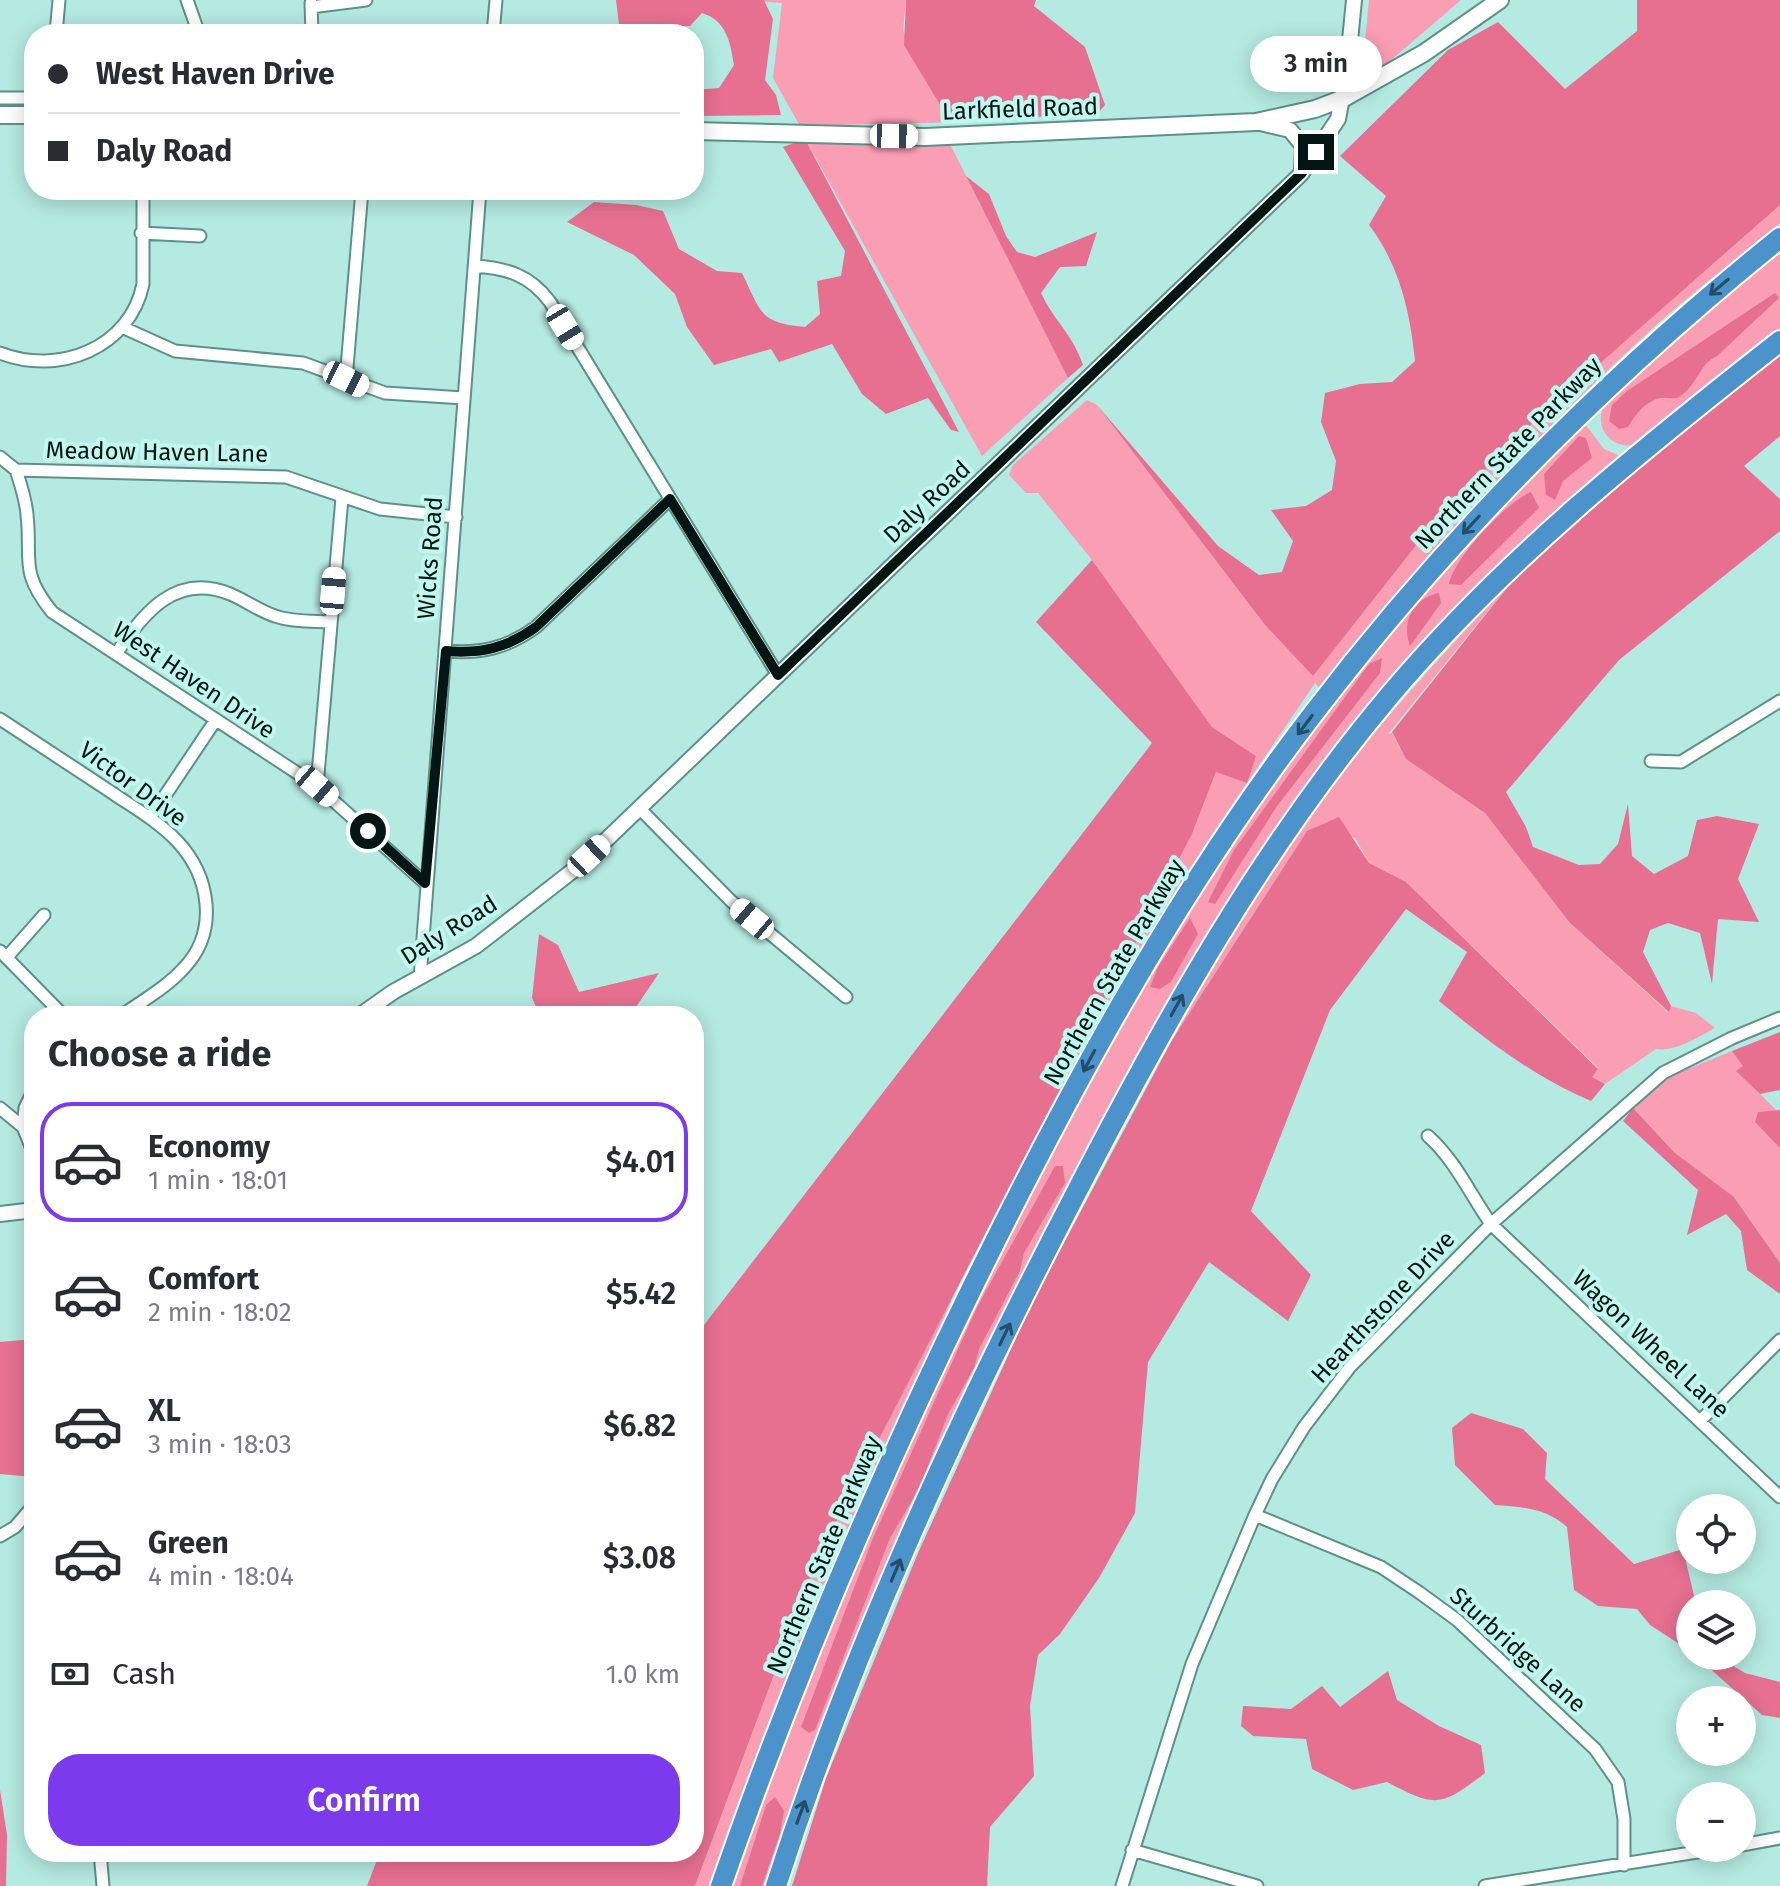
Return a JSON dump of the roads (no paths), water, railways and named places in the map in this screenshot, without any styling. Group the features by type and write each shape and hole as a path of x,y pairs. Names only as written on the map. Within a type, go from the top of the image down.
{"highway":[{"name":"Northern State Parkway","path":"721,1886 821,1624 925,1386 1068,1100 1186,896 1311,717 1453,544 1613,381 1780,238"},
{"path":"776,1886 866,1642 992,1359 1147,1059 1257,873 1367,723 1467,610 1590,493 1780,341"}],"main road":[{"path":"1344,98 1424,53 1500,0"},
{"name":"Larkfield Road","path":"704,131 925,137 1256,122 1315,109 1344,98"},
{"path":"0,115 24,115"}],"street":[{"path":"57,24 59,0"},
{"path":"187,0 195,24"},
{"path":"312,24 311,4 366,0"},
{"path":"494,24 496,0"},
{"name":"Daly Road","path":"375,1006 476,946 528,908 640,809 1301,174 1338,119 1344,98 1354,0"},
{"path":"0,98 24,98"},
{"path":"1256,122 1290,130 1303,146 1301,174"},
{"path":"0,353 53,361 75,357 93,350 124,328 140,299 143,284 143,200"},
{"path":"346,379 361,200"},
{"name":"Wicks Road","path":"420,978 479,200"},
{"path":"141,233 200,236"},
{"path":"474,266 514,272 538,286 778,675"},
{"path":"124,328 175,351 303,363 385,393 464,398"},
{"name":"Meadow Haven Lane","path":"0,457 16,470 286,477 380,509 456,517"},
{"name":"West Haven Drive","path":"16,470 27,515 28,571 37,593 52,612 317,786 425,883"},
{"path":"317,786 342,498"},
{"path":"446,651 469,653 515,642 536,627 670,499"},
{"path":"116,654 154,605 186,588 207,588 228,593 274,616 330,622"},
{"path":"1651,761 1681,762 1780,701"},
{"name":"Victor Drive","path":"0,719 150,818 177,841 196,865 205,893 208,921 187,966 134,1006"},
{"path":"150,818 215,721"},
{"path":"640,809 731,901 846,997"},
{"path":"44,915 4,954 54,1006"},
{"name":"Hearthstone Drive","path":"1122,1886 1192,1664 1255,1515 1304,1427 1350,1367 1491,1224 1663,1073 1780,1018"},
{"path":"0,1108 23,1127"},
{"path":"23,1127 24,1118"},
{"name":"Wagon Wheel Lane","path":"1428,1136 1448,1155 1460,1179 1491,1224 1780,1497"},
{"path":"0,1214 24,1211"},
{"path":"1701,1420 1780,1340"},
{"name":"Sturbridge Lane","path":"1255,1515 1381,1567 1420,1593 1457,1620 1595,1749 1618,1782 1624,1819 1624,1865"},
{"path":"0,1536 15,1527 24,1517"},
{"path":"1756,1842 1780,1838"},
{"path":"1132,1850 1257,1886"},
{"path":"1485,1886 1676,1856"},
{"path":"101,1862 103,1886"}]}
